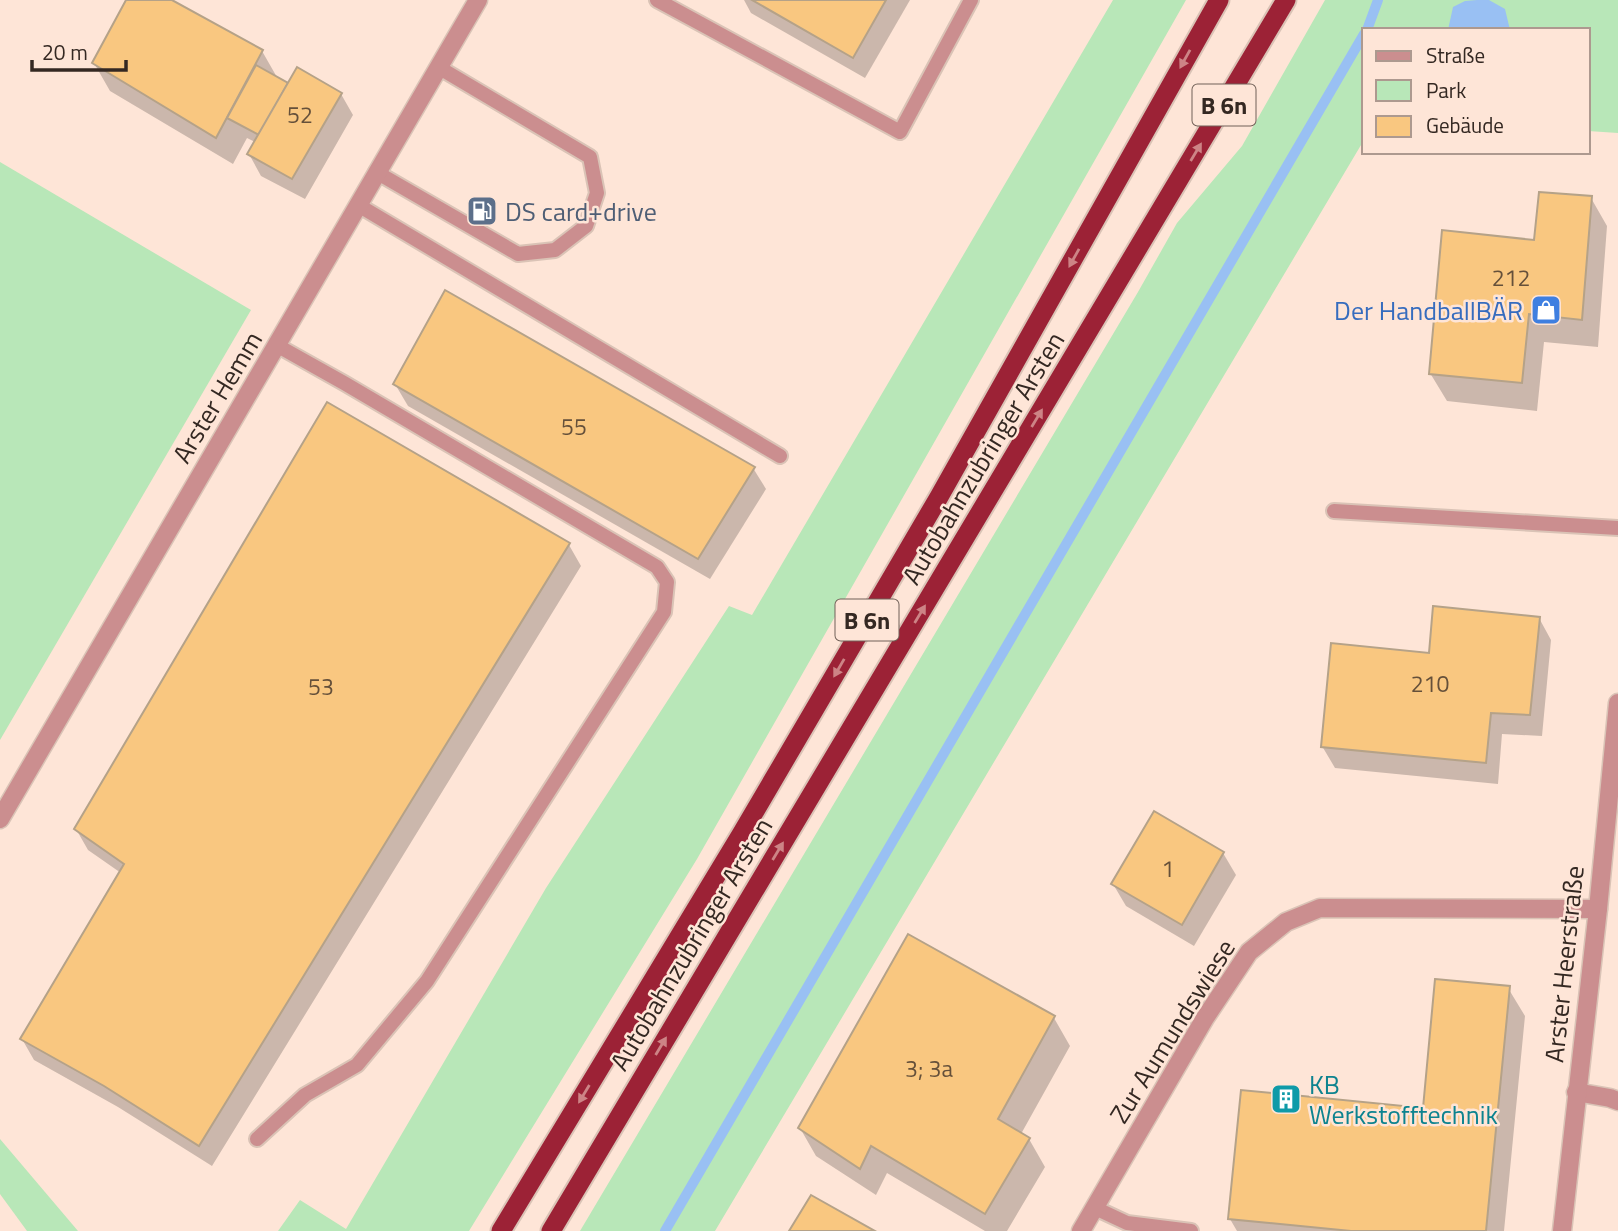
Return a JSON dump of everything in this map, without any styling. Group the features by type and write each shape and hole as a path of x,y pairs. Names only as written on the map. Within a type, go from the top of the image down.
{"highway":[{"name":"Autobahnzubringer Arsten","path":"501,1231 742,833 911,545 1219,0"},
{"name":"Autobahnzubringer Arsten","path":"551,1231 1286,0"}],"street":[{"name":"Arster Hemm","path":"0,819 478,0"},
{"name":"Arster Heerstraße","path":"1562,1231 1618,703"},
{"name":"Zur Aumundswiese","path":"1082,1231 1205,1018 1249,952 1286,922 1320,908 1598,909"},
{"path":"1576,1092 1618,1101"}],"lane":[{"path":"657,0 901,132 971,0"},
{"path":"376,172 518,254 555,250 586,226 597,193 590,157 438,67"},
{"path":"358,205 780,456"},
{"path":"257,1139 304,1095 357,1065 427,981 664,612 667,582 657,567 278,346"},
{"path":"1334,511 1618,528"},
{"path":"1095,1208 1127,1223 1191,1231"}],"green space":[{"path":"1113,0 1186,0 697,859 469,1231 278,1231 300,1200 346,1229 546,888 729,606 752,615"},
{"path":"1325,0 1618,0 1618,133 1590,131 1590,28 1362,28 1362,143 715,1231 580,1231 1177,223 1242,146"},
{"path":"0,162 251,310 0,740"},
{"path":"0,1139 78,1231 27,1231 0,1194"}],"water":[{"path":"1489,0 1505,9 1510,28 1448,28 1453,7 1465,1"}],"building":[{"path":"126,0 172,0 263,50 216,138 92,63"},
{"path":"752,0 886,0 853,58"},
{"path":"256,65 288,83 259,135 227,118"},
{"path":"297,67 342,93 292,179 247,154"},
{"path":"1539,192 1592,196 1582,320 1529,314 1522,383 1429,374 1442,230 1534,240"},
{"path":"445,290 755,467 698,559 393,384"},
{"path":"327,402 570,543 199,1146 104,1086 20,1039 124,864 74,829"},
{"path":"1433,606 1540,617 1530,715 1491,713 1486,763 1321,747 1331,643 1429,653"},
{"path":"1154,811 1224,852 1182,925 1111,884"},
{"path":"908,934 1055,1016 998,1119 1030,1138 985,1214 871,1146 860,1169 798,1128"},
{"name":"KB Werkstofftechnik","path":"1435,979 1510,986 1486,1231 1351,1231 1228,1219 1241,1090 1423,1108"},
{"path":"811,1195 875,1231 789,1231"}],"waterway":[{"path":"1368,28 1378,0"},
{"path":"665,1231 1362,37"}],"place":[{"name":"DS card+drive","path":"482,211"},
{"name":"Der HandballBÄR","path":"1546,310"},
{"name":"KB Werkstofftechnik","path":"1286,1099"}]}
